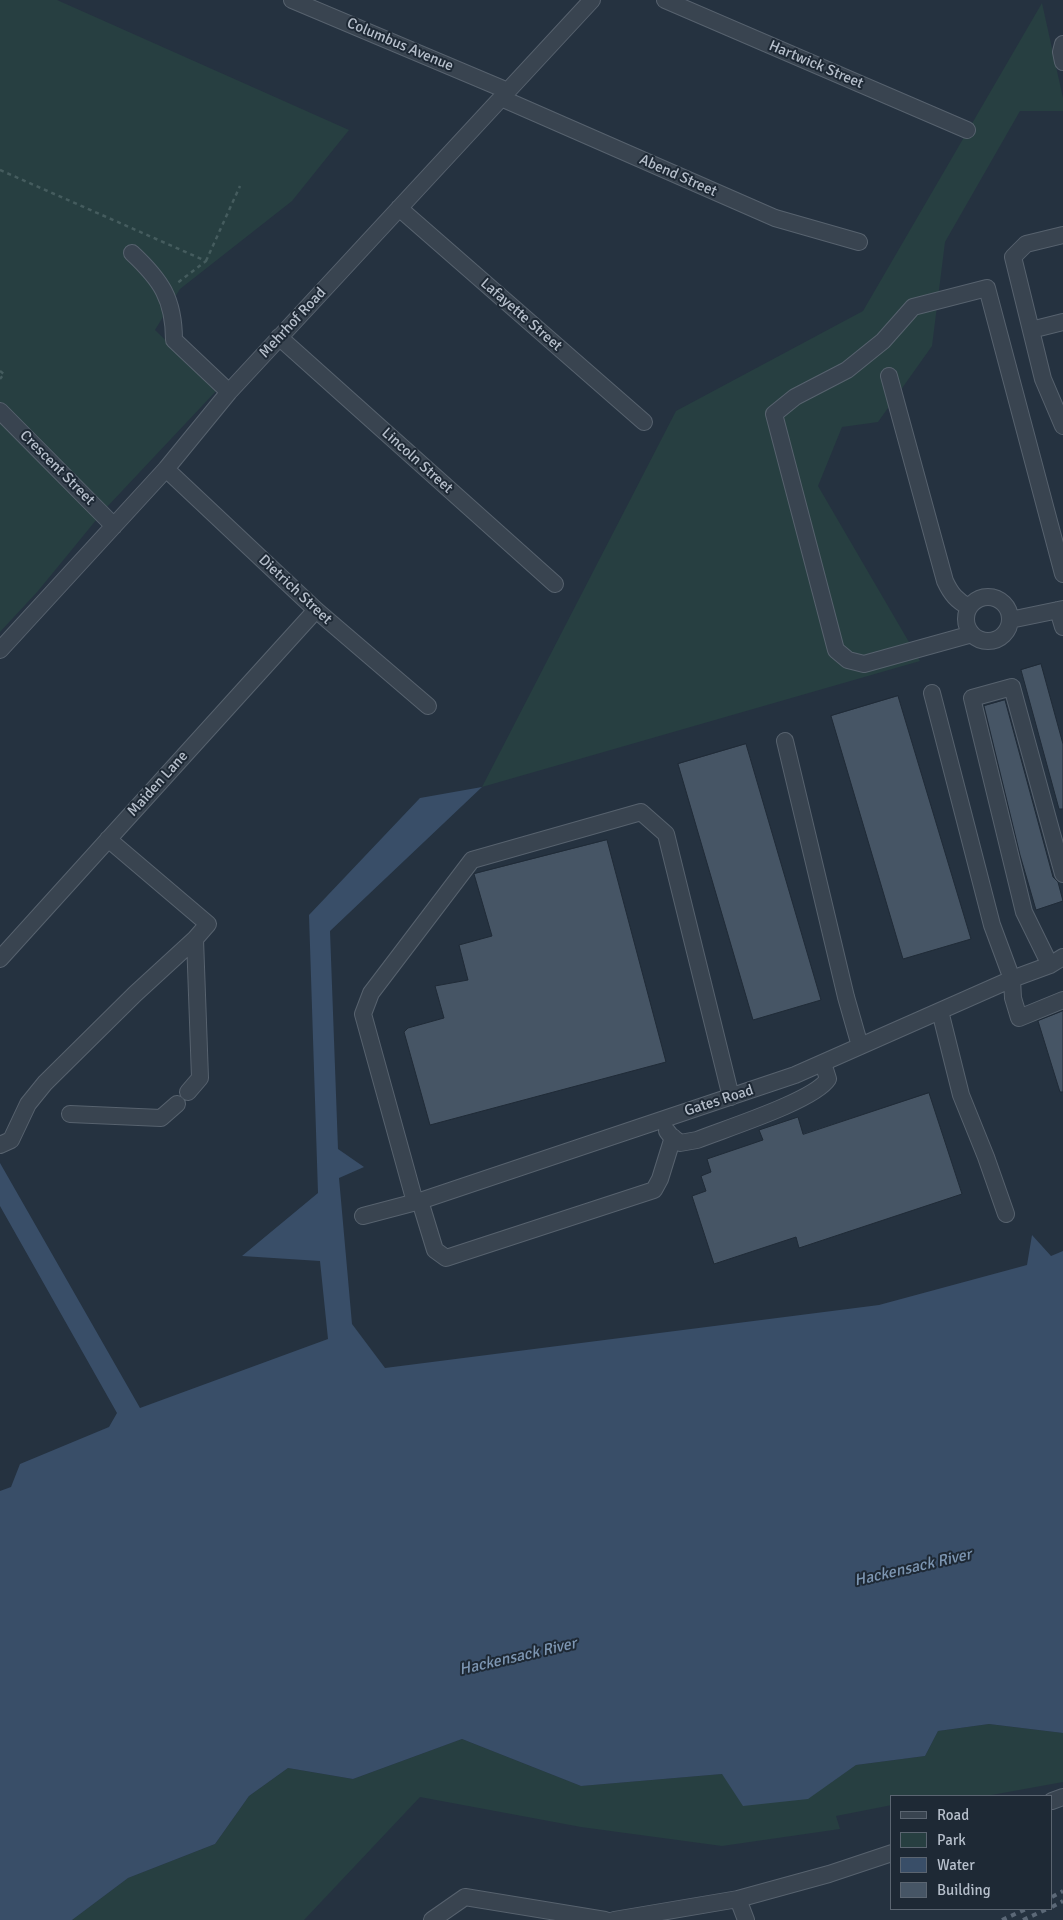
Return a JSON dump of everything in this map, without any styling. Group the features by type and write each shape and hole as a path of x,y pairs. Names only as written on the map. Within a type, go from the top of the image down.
{"street":[{"name":"Columbus Avenue","path":"292,0 504,95"},
{"name":"Mehrhof Road","path":"0,650 166,469 229,392 279,337 592,0"},
{"name":"Hartwick Street","path":"665,0 967,130"},
{"path":"1063,44 1061,52 1063,62"},
{"name":"Abend Street","path":"504,95 775,218 859,242"},
{"name":"Lafayette Street","path":"399,208 644,422"},
{"path":"1063,236 1026,244 1013,257 1043,379 1063,426"},
{"path":"132,252 151,271 169,299 174,321 174,340 229,392"},
{"path":"972,634 864,664 848,660 836,650 774,414 795,397 847,370 883,341 913,307 987,288 1063,574"},
{"path":"1031,330 1063,322"},
{"name":"Lincoln Street","path":"279,337 555,584"},
{"path":"889,376 945,582 952,594 961,603 969,607"},
{"name":"Crescent Street","path":"0,411 114,526"},
{"name":"Dietrich Street","path":"166,469 316,610 428,706"},
{"path":"994,597 1006,606 1010,620 1005,633 993,641 978,639 972,634 966,621 969,607 980,598 994,597"},
{"name":"Maiden Lane","path":"0,958 316,610"},
{"path":"1010,620 1061,610 1063,627"},
{"path":"1056,961 1024,912 972,698 1012,687 1063,874"},
{"path":"932,693 992,924 1012,979 1013,998 1018,1018 1063,1000"},
{"path":"786,741 846,997 860,1046"},
{"path":"673,1138 660,1179 654,1190 446,1258 435,1250 418,1201 363,1014 371,993 472,860 640,812 666,834 731,1096"},
{"path":"0,1145 11,1140 28,1104 45,1083 135,994 195,939 208,924 108,840"},
{"path":"70,1114 161,1118 183,1098 200,1078 195,939"},
{"name":"Gates Road","path":"363,1216 418,1201 795,1075 1056,961"},
{"path":"940,1011 961,1095 1006,1214"},
{"path":"661,1120 673,1138 680,1143 697,1140 794,1102 825,1084 828,1079 823,1063"},
{"path":"614,1920 738,1899 829,1874 890,1854"},
{"path":"432,1920 465,1897 605,1920"},
{"path":"738,1899 746,1920"}],"path":[{"path":"0,170 206,261"},
{"path":"164,292 206,261 240,186"},
{"path":"0,370 4,374 0,378"}],"green space":[{"path":"0,0 57,0 349,130 292,201 180,289 155,330 217,390 106,508 38,591 0,632"},
{"path":"1042,3 1063,98 1063,111 1020,111 945,242 932,346 878,422 842,427 818,486 920,661 482,787 676,411 863,311"},
{"path":"989,1724 1063,1733 1063,1782 992,1795 890,1795 890,1805 836,1816 840,1829 722,1846 581,1827 420,1797 304,1920 72,1920 128,1878 215,1844 249,1796 288,1768 353,1779 462,1739 581,1786 722,1774 808,1798 856,1765 925,1756 938,1731"}],"water":[{"name":"Hackensack River","path":"482,787 330,931 338,1149 364,1167 339,1178 352,1324 385,1368 879,1305 1027,1265 1032,1235 1051,1256 1063,1251 1063,1733 989,1724 938,1731 925,1756 856,1765 808,1799 743,1806 722,1774 581,1786 462,1739 353,1779 288,1768 249,1796 215,1844 128,1878 72,1920 0,1920 0,1491 11,1487 20,1464 109,1427 117,1413 0,1206 0,1163 140,1408 328,1339 320,1261 242,1256 318,1193 309,915 420,798"}],"building":[{"path":"1041,664 1063,744 1063,809 1059,809 1021,670"},
{"path":"898,696 971,939 903,959 831,716"},
{"path":"1005,700 1053,877 1058,882 1063,901 1036,910 1020,855 984,706"},
{"path":"746,744 821,1000 753,1020 678,764"},
{"path":"607,840 666,1062 430,1125 404,1032 408,1028 444,1018 435,986 468,980 459,945 492,936 474,874"},
{"path":"1063,1011 1063,1092 1060,1092 1038,1021"},
{"path":"929,1093 962,1194 799,1248 796,1237 714,1264 692,1196 706,1191 701,1176 711,1172 707,1159 763,1140 759,1130 798,1117 803,1134"}],"railway":[{"path":"1053,1896 1063,1891"},
{"path":"1053,1906 1063,1901"},
{"path":"1002,1920 1024,1910"},
{"path":"1023,1920 1045,1910"}]}
